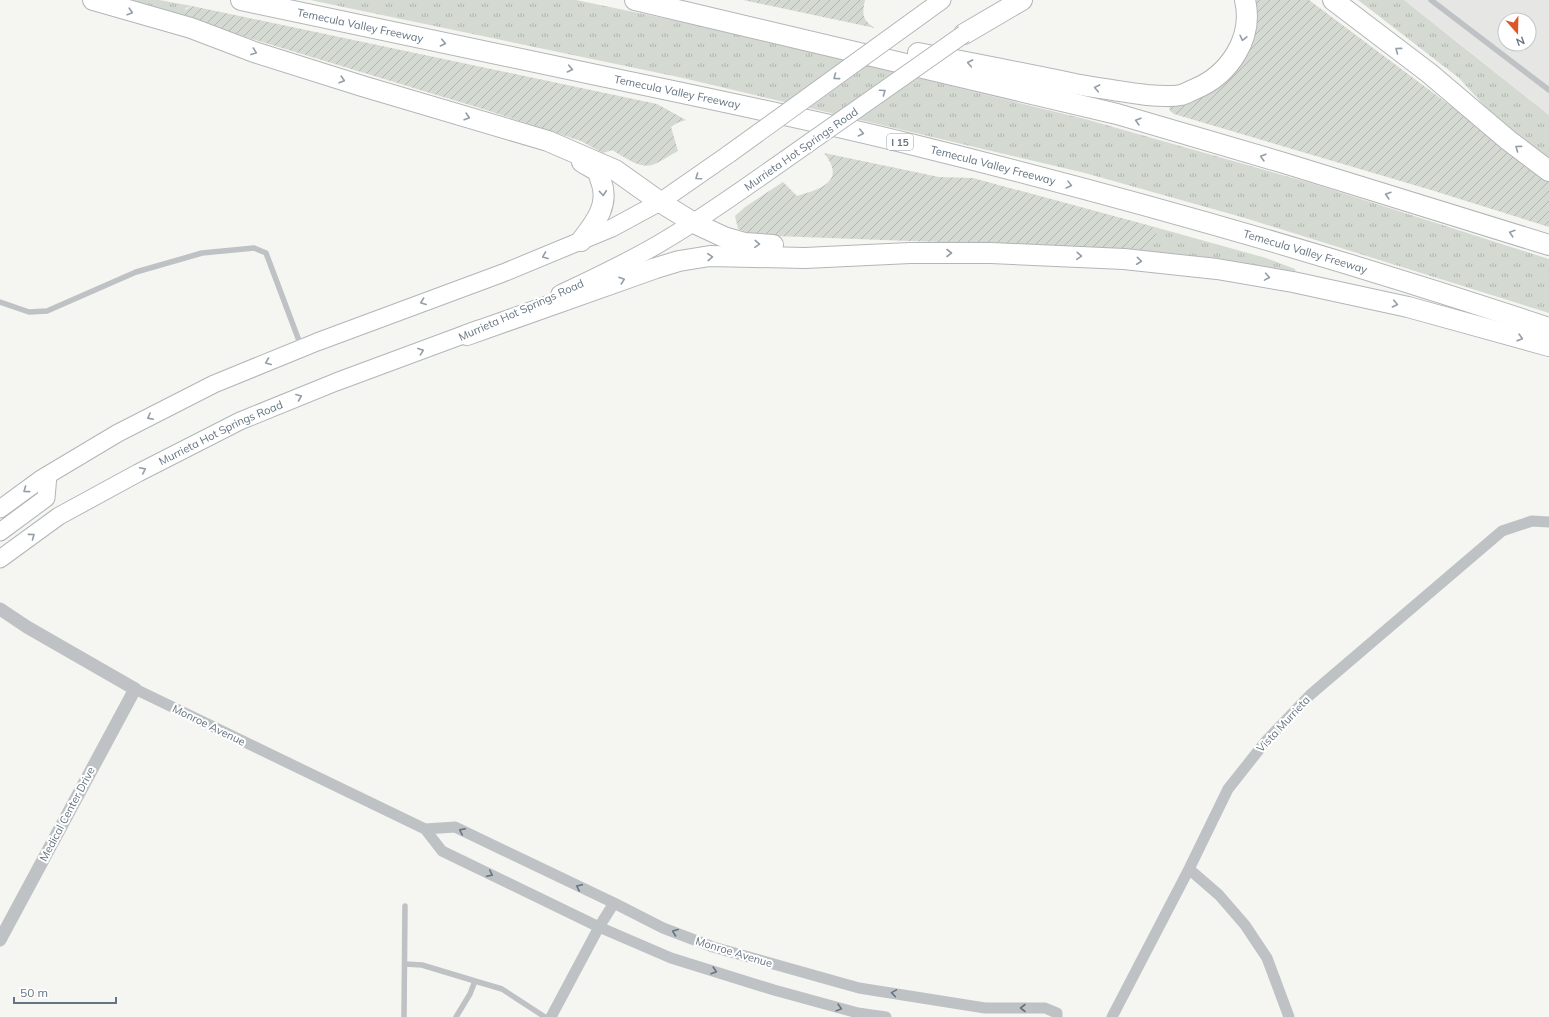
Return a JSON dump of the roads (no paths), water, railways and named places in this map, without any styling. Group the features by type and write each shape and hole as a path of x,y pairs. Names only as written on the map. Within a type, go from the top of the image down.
{"highway":[{"path":"93,0 191,28 254,52 362,86 548,141 615,170 660,202 694,223 724,237 745,243 910,253 1056,255 1124,259 1218,269 1293,282 1408,307 1549,346"},
{"name":"Temecula Valley Freeway","path":"240,0 734,104 923,147 1076,186 1201,222 1392,278 1549,328"},
{"path":"635,0 1117,114 1284,163 1549,245"},
{"path":"642,0 1108,90 1158,96 1180,95 1201,87 1218,76 1230,64 1243,40 1246,27 1247,8 1245,0"},
{"path":"964,34 1022,0"},
{"path":"1333,0 1429,73 1508,140 1549,171"},
{"path":"548,141 598,173 602,185 604,198 601,211 594,224 581,241"},
{"path":"467,335 656,268 680,261 710,256 805,258 910,253"}],"main road":[{"path":"0,509 48,475 118,433 214,384 302,348 503,273 612,228 660,202 942,0"},
{"name":"Murrieta Hot Springs Road","path":"0,559 59,516 138,473 240,422 336,382 467,335 545,301 620,265 666,240 694,223 760,178 964,34 1008,0"},
{"path":"0,532 46,498 48,475"}],"street":[{"name":"Vista Murrieta","path":"1112,1017 1189,869 1228,788 1266,741 1310,695 1502,531 1532,521 1549,522"},
{"name":"Monroe Avenue","path":"0,609 27,627 135,689 425,829 442,851 599,927 671,958 774,990 858,1013 886,1017"},
{"name":"Medical Center Drive","path":"0,940 135,689"},
{"name":"Monroe Avenue","path":"425,829 455,827 663,928 713,948 859,988 985,1008 1045,1008 1057,1013 1057,1017"},
{"path":"1189,869 1219,895 1246,925 1267,958 1289,1017"},
{"path":"551,1017 599,927 614,903"}],"lane":[{"path":"1431,0 1549,90"},
{"path":"0,302 29,312 47,311 136,272 202,253 254,248 266,253 302,348"},
{"path":"404,1017 405,906"},
{"path":"405,964 422,964 502,989 545,1017"},
{"path":"456,1017 470,994 475,981"}]}
